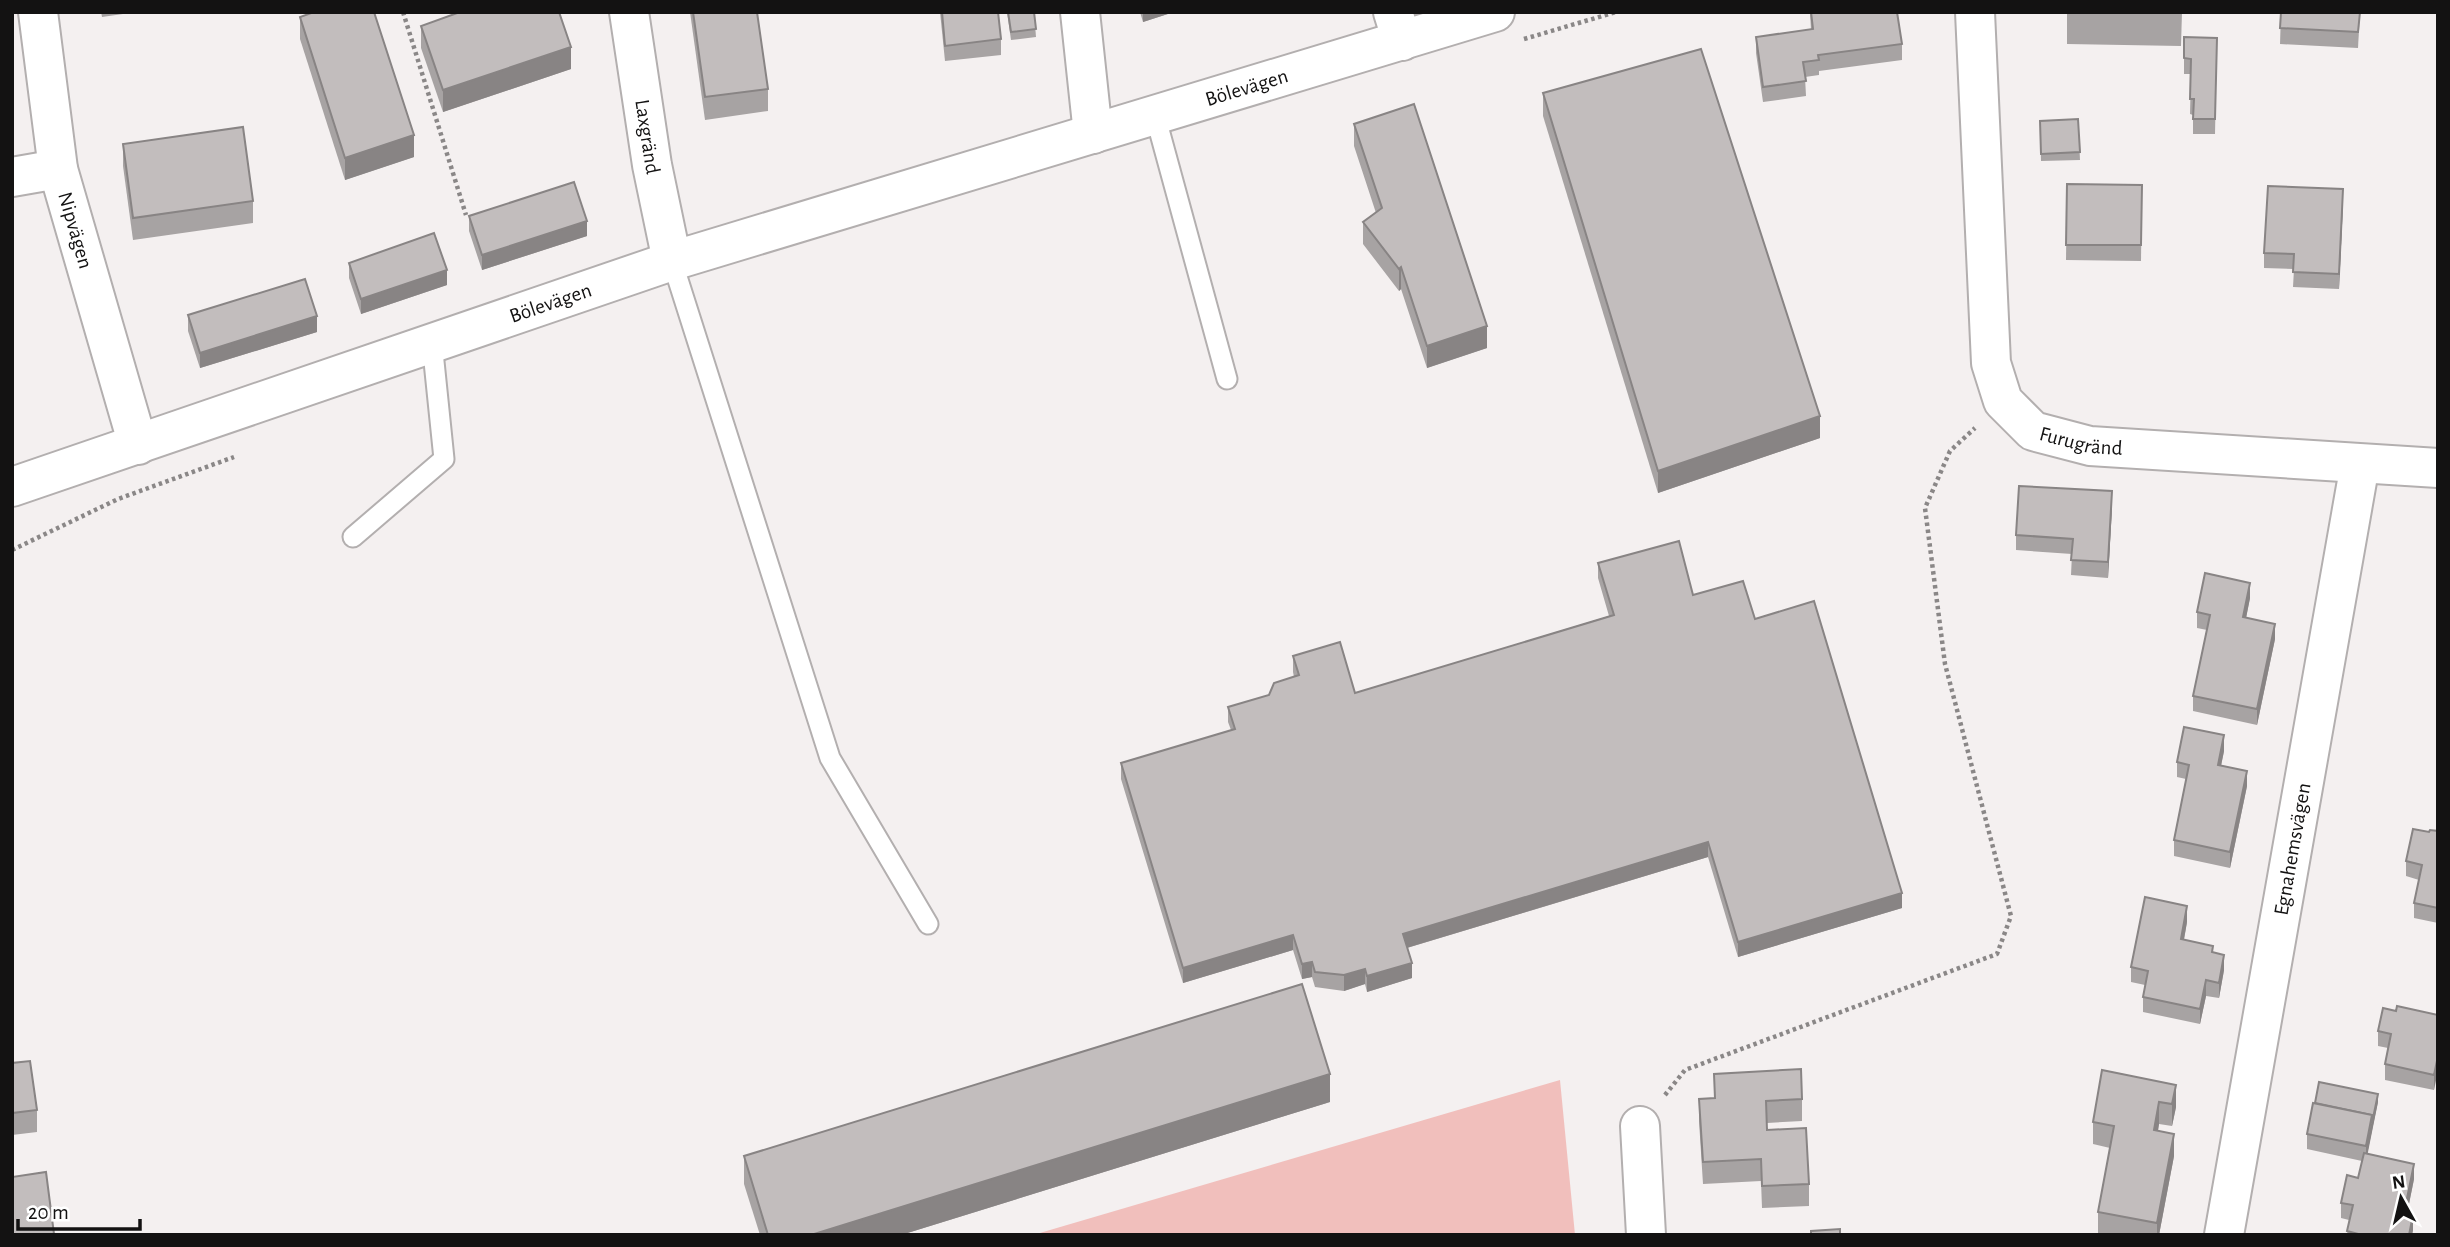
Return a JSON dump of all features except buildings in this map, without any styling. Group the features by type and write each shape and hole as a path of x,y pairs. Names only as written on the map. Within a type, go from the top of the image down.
{"street":[{"name":"Nipvägen","path":"38,12 58,169 138,445"},
{"name":"Laxgränd","path":"629,12 652,165 673,261"},
{"path":"1080,12 1093,134"},
{"name":"Bölevägen","path":"12,487 673,261 1155,115 1397,27 1495,12"},
{"name":"Furugränd","path":"1975,12 1991,363 2003,401 2033,431 2090,446 2438,468"},
{"path":"12,177 58,169"},
{"name":"Egnahemsvägen","path":"2224,1235 2360,464"},
{"path":"1640,1126 1646,1235"}],"lane":[{"path":"1155,115 1227,379"},
{"path":"673,261 830,758 928,925"},
{"path":"354,537 444,458 432,342"}],"path":[{"path":"403,12 466,215"},
{"path":"1640,1126 1685,1070 1997,954 2011,916 1945,664 1925,508 1950,451 2003,401"}],"shaded area":[{"path":"1560,1080 1575,1235 1033,1235"}]}
